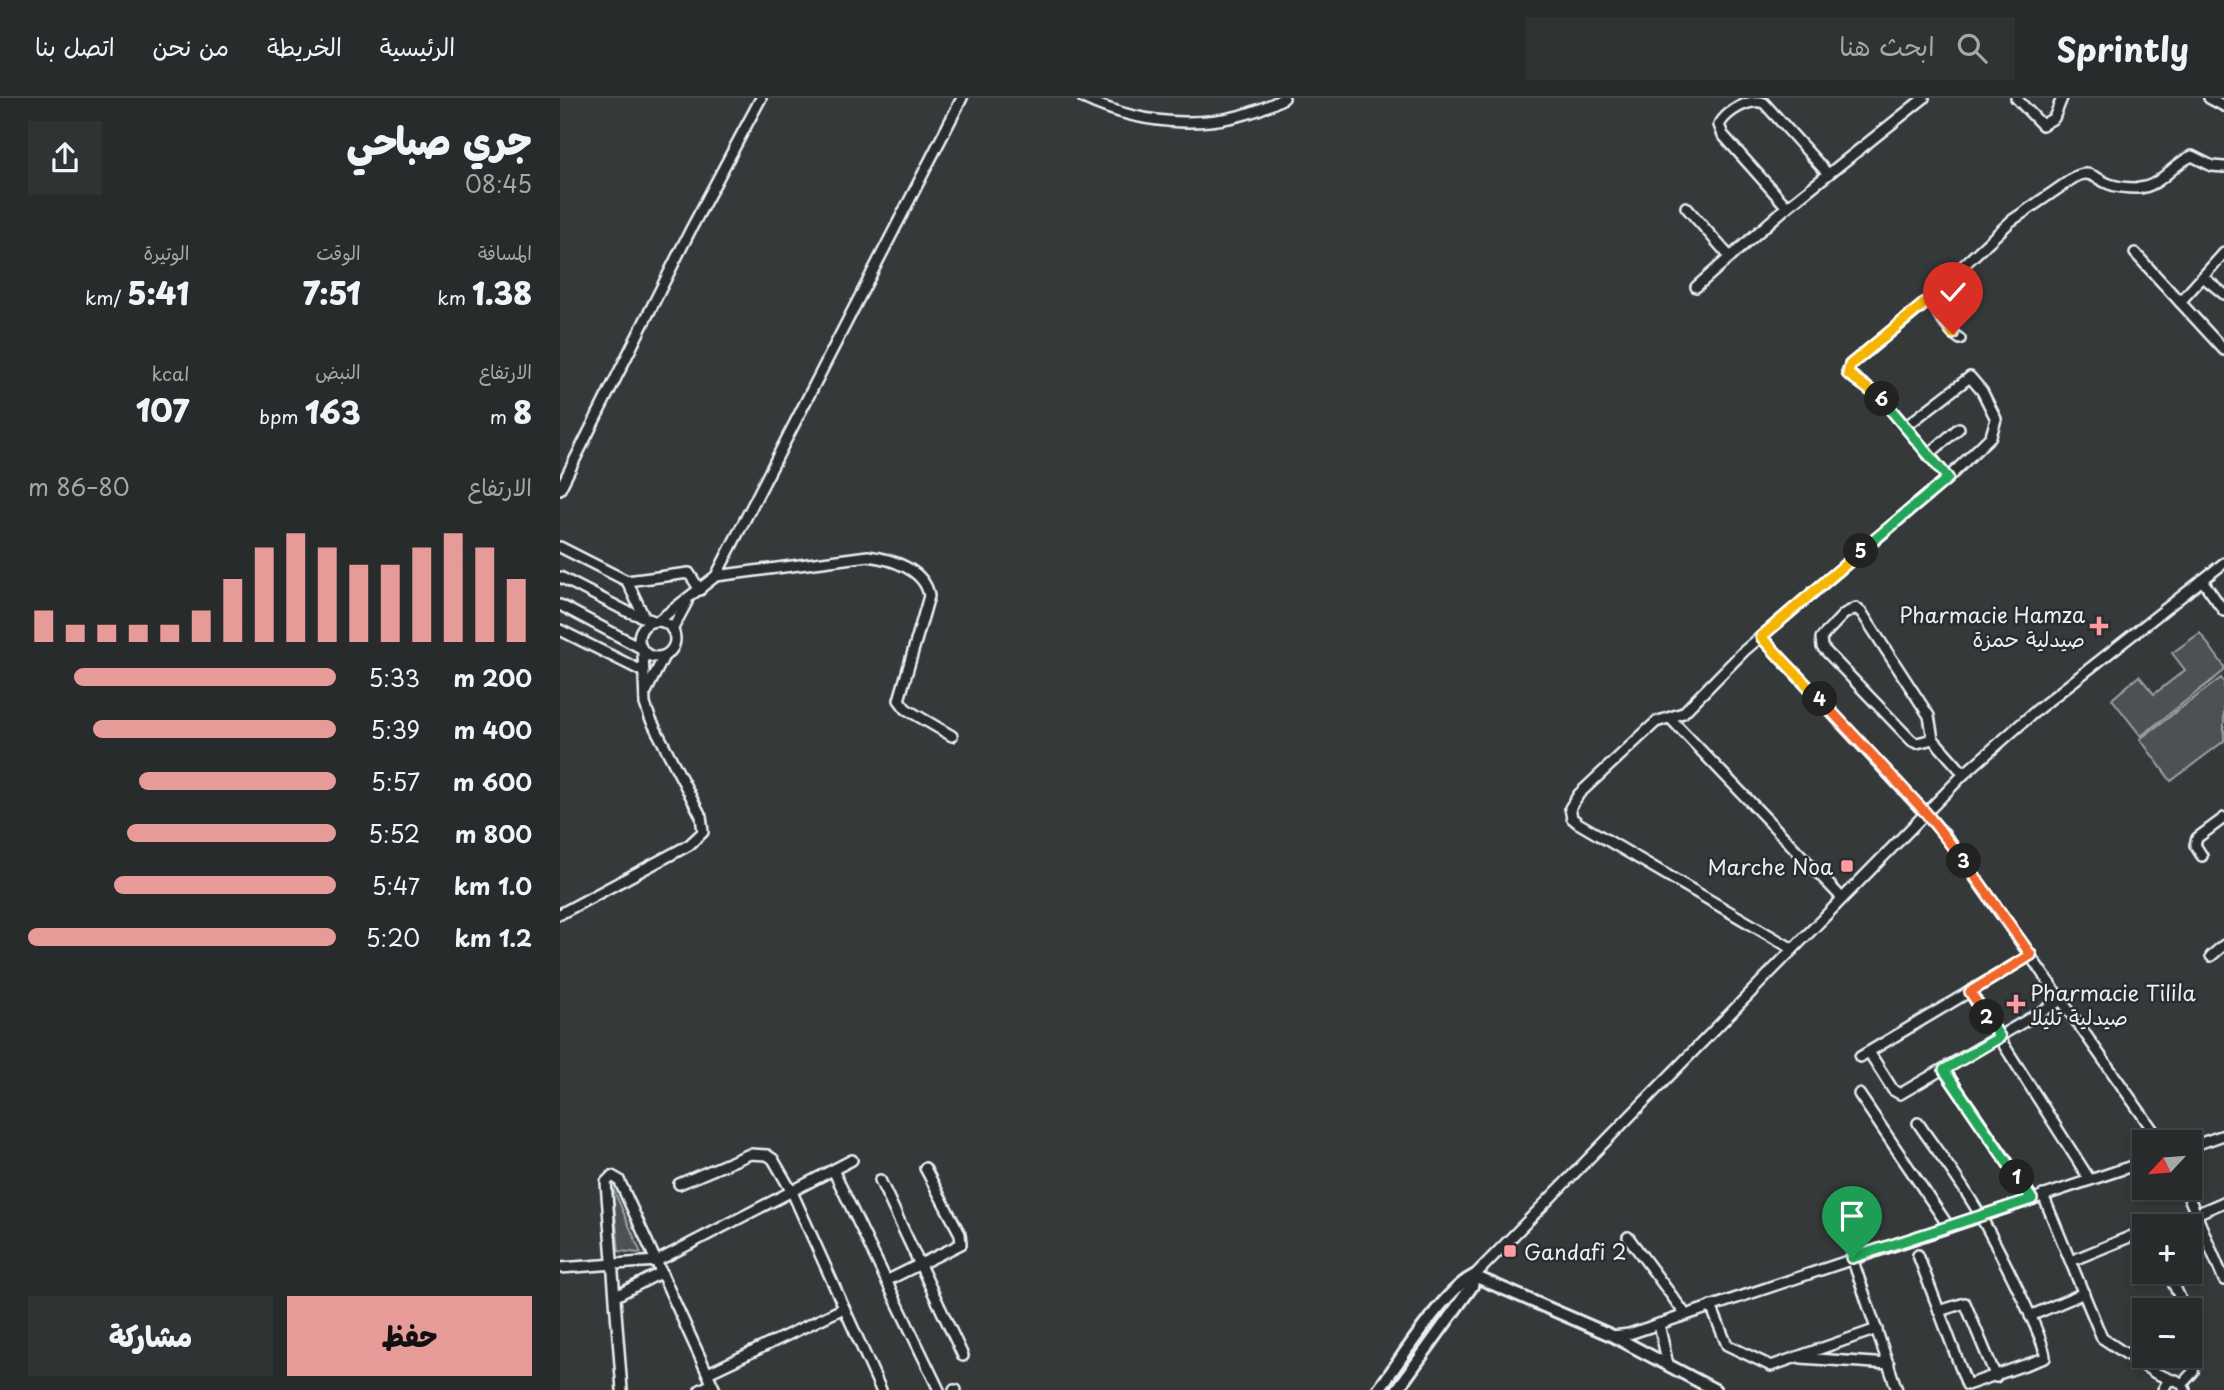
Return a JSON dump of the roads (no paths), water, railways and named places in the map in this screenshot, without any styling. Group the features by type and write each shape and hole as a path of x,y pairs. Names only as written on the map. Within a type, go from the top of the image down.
{"main road":[{"path":"1398,1390 1472,1286 1474,1276"},
{"path":"1378,1390 1443,1304 1464,1280 1474,1276 1613,1336 1709,1389"}],"street":[{"path":"560,489 692,227 761,98"},
{"path":"560,914 689,845 703,832 702,816 650,718 645,694 642,650 638,639 640,631 690,598 716,576 962,98"},
{"path":"1083,98 1142,118 1194,122 1242,116 1284,98"},
{"path":"1696,287 1787,207 1924,98"},
{"path":"2016,98 2042,125 2054,118 2062,98"},
{"path":"2209,98 2224,106"},
{"path":"1787,207 1720,130 1721,121 1733,111 1756,100 1769,106 1828,174"},
{"path":"1948,478 1883,400 1848,374 1847,368 1931,298 1942,284 2011,221 2083,173 2093,174 2110,184 2136,188 2149,186 2164,177 2180,161 2192,156 2212,166 2224,167"},
{"path":"1686,207 1730,257"},
{"path":"2135,253 2224,350"},
{"path":"2180,302 2224,253"},
{"path":"2203,277 2224,294"},
{"path":"1931,298 1959,339"},
{"path":"1793,949 1572,818 1570,808 1579,794 1656,722 1683,713 1761,637 1948,478 1994,431 1994,414 1976,381 1968,377 1905,427"},
{"path":"1928,454 1959,428"},
{"path":"560,547 627,581 689,573 700,590"},
{"path":"716,576 868,556 891,559 920,577 926,583 929,596 899,700 905,709 951,736"},
{"path":"1474,1276 1964,774 2038,709 2224,563"},
{"path":"560,577 616,607 667,624 672,630 674,643 671,651 664,656 645,694"},
{"path":"2202,580 2224,611"},
{"path":"627,581 644,617"},
{"path":"672,630 690,598"},
{"path":"560,606 650,656 664,656"},
{"path":"1933,739 1917,743 1912,741 1822,647 1821,638 1849,609 1856,608 1862,613 1929,716 1933,739 1964,774"},
{"path":"560,630 644,672"},
{"path":"1761,637 1945,835 2153,1130"},
{"path":"1670,718 1843,898"},
{"path":"2202,856 2195,845 2197,838 2224,818"},
{"path":"2211,956 2224,945"},
{"path":"2031,955 1864,1054 1898,1095 2063,999"},
{"path":"1970,992 2090,1180"},
{"path":"1944,1070 2032,1199"},
{"path":"1859,1094 1949,1227"},
{"path":"1917,1255 1966,1383 1970,1386 2046,1356 2031,1316 1981,1216 1918,1123"},
{"path":"2202,1143 2224,1135"},
{"path":"679,1185 740,1158 759,1153 767,1155 777,1163 881,1390"},
{"path":"560,1268 657,1261 834,1172 852,1160"},
{"path":"1613,1336 1659,1324 2132,1166"},
{"path":"888,1280 957,1248 962,1240 925,1168"},
{"path":"834,1172 939,1390"},
{"path":"622,1390 606,1182 608,1176 619,1180 714,1387 700,1390"},
{"path":"880,1180 963,1356"},
{"path":"2043,1195 2105,1341 2155,1373 2183,1387 2194,1368"},
{"path":"2190,1200 2196,1214 2224,1202"},
{"path":"2202,1228 2224,1280"},
{"path":"2071,1261 2132,1236"},
{"path":"1628,1237 1686,1315"},
{"path":"1852,1258 1897,1390"},
{"path":"616,1296 662,1272"},
{"path":"2031,1316 2084,1293"},
{"path":"1939,1311 1965,1303 1996,1377"},
{"path":"1711,1306 1729,1347 1771,1366 1877,1329"},
{"path":"708,1373 844,1308"},
{"path":"1659,1324 1668,1365"},
{"path":"1796,1358 1889,1364"},
{"path":"2163,1390 2165,1384 2172,1380"}],"place":[{"name":"Pharmacie Hamza صيدلية حمزة","path":"2099,626"},
{"name":"Marche Noa","path":"1847,866"},
{"name":"Pharmacie Tilila صيدلية تليلا","path":"2016,1004"},
{"name":"Gandafi 2","path":"1510,1251"}]}
